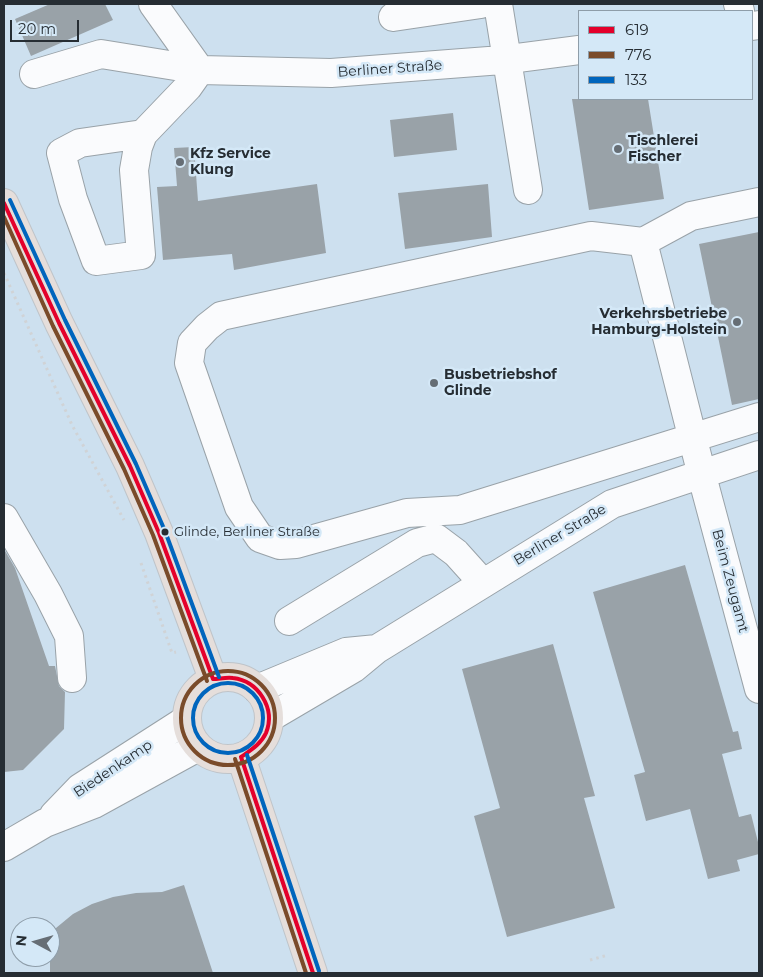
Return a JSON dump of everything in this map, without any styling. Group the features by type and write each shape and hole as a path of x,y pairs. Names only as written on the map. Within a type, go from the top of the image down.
{"main road":[{"path":"4,203 59,323 134,474 159,533 213,679"},
{"path":"225,676 237,677 257,689 264,697 268,707 269,718 262,742 253,751 242,757 230,760 207,754 198,747 188,730 186,720 188,707 193,695 202,686 213,679 225,676"},
{"path":"242,757 313,973"}],"street":[{"path":"143,134 80,143 61,153 73,199 96,261 141,255 134,170 138,147 143,134 188,87 200,70 153,4"},
{"path":"392,17 481,4"},
{"path":"498,4 528,190"},
{"name":"Berliner Straße","path":"34,74 101,54 200,70 331,73 507,59 578,50"},
{"path":"759,202 691,216 643,242 591,236 221,316 192,343 189,362 239,507 260,538 280,545 296,544 407,513 460,510 759,416"},
{"name":"Beim Zeugamt","path":"643,242 759,689"},
{"name":"Berliner Straße","path":"269,718 354,668 377,649 612,504 759,455"},
{"path":"4,518 48,594 69,636 72,678"},
{"path":"289,620 417,543 436,538 456,553 483,583"},
{"name":"Berliner Straße","path":"257,689 346,652 377,649"},
{"name":"Biedenkamp","path":"45,823 80,788 186,720"},
{"name":"Biedenkamp","path":"4,847 45,823 94,804 198,747"}],"path":[{"path":"4,273 72,426 126,525"},
{"path":"140,559 172,653 200,644"},
{"path":"590,960 608,955"}],"shaded area":[{"path":"4,4 759,4 759,973 4,973"}],"building":[{"path":"50,4 105,4 113,20 31,56 15,19"},
{"name":"Tischlerei Fischer","path":"572,99 648,100 664,199 589,210"},
{"path":"453,113 457,150 394,157 390,120"},
{"path":"194,147 198,201 317,184 326,253 234,270 232,254 163,260 157,187 177,186 174,148"},
{"path":"488,184 492,237 405,249 398,193"},
{"name":"Verkehrsbetriebe Hamburg-Holstein","path":"759,232 759,399 732,405 699,244"},
{"path":"4,549 15,568 49,666 55,666 59,686 65,692 64,729 23,770 4,772"},
{"path":"685,565 733,732 738,731 742,749 722,754 739,817 751,814 759,846 759,854 737,860 740,871 708,879 690,809 646,821 634,775 645,772 593,592"},
{"path":"553,644 595,796 584,798 615,908 507,937 474,816 500,808 462,669"},
{"path":"184,885 213,973 50,973 50,967 60,967 60,925 73,914 92,904 113,897 136,893 162,892"}],"transit line":[{"name":"133","path":"10,200 65,320 136,464 165,531 219,677"},
{"name":"619","path":"4,203 59,323 130,466 159,533 213,679"},
{"name":"776","path":"4,217 53,326 124,469 153,535 207,681"},
{"name":"776","path":"219,671 237,671 262,684 272,700 275,718 272,736 262,752 237,765 219,765 194,752 181,727 181,709 194,684 219,671"},
{"name":"619","path":"213,679 230,678 242,680 257,690 267,705 269,714 266,733 259,744 241,757"},
{"name":"133","path":"228,683 241,686 253,693 260,705 263,718 260,731 253,743 241,750 228,753 215,750 203,743 196,731 193,718 196,705 203,693 215,686 228,683"},
{"name":"133","path":"247,755 319,971"},
{"name":"619","path":"241,757 313,973"},
{"name":"776","path":"235,759 306,973"}],"place":[{"name":"Tischlerei Fischer","path":"618,149"},
{"name":"Kfz Service Klung","path":"180,162"},
{"name":"Verkehrsbetriebe Hamburg-Holstein","path":"737,322"},
{"name":"Busbetriebshof Glinde","path":"434,383"},
{"name":"Glinde, Berliner Straße","path":"165,532"}]}
